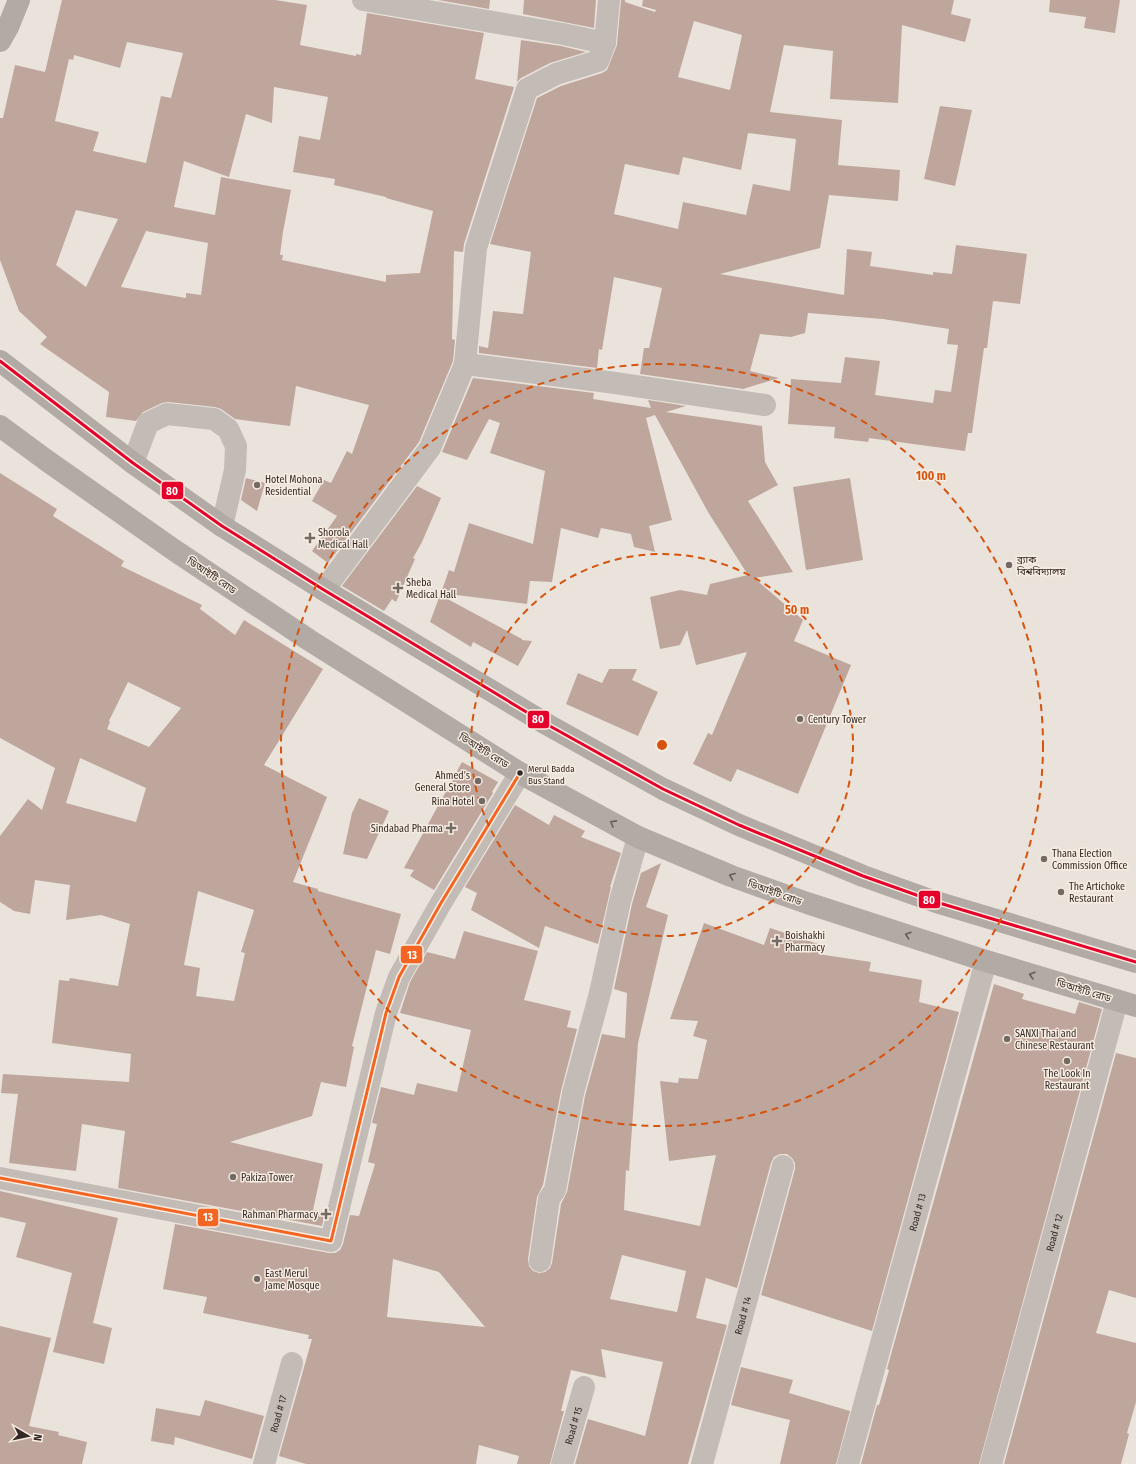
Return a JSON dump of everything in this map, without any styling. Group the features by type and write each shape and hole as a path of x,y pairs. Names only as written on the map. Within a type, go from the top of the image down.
{"main road":[{"path":"4,34 19,0"},
{"path":"4,34 29,0"},
{"path":"2,358 133,463 222,526 324,590 548,725 663,789 739,825 863,876 936,902 1136,962"},
{"name":"ডিআইটি রোড","path":"0,426 174,550 309,640 520,773 638,837 731,876 806,903 986,961 1127,1003"}],"street":[{"path":"363,0 563,34 605,43"},
{"path":"324,590 430,448 465,364 476,248 527,90 556,74 598,61 605,43 609,0"},
{"path":"465,364 608,382 765,405"},
{"path":"133,463 148,423 167,414 214,419 228,429 236,446 235,470 222,526"},
{"path":"0,1178 331,1241 384,1020 399,977 445,897 520,773"},
{"path":"540,1261 549,1199 555,1190 573,1093 600,993 620,902 638,837"},
{"name":"Road # 13","path":"848,1464 986,961"},
{"name":"Road # 12","path":"991,1464 1127,1003"},
{"name":"Road # 14","path":"702,1464 783,1166"},
{"name":"Road # 17","path":"264,1464 292,1363"},
{"name":"Road # 15","path":"562,1464 584,1387"}],"building":[{"path":"62,0 275,0 307,5 300,45 356,56 356,54 361,55 367,13 484,33 475,79 514,87 464,244 463,252 454,251 452,339 455,340 453,361 419,442 328,563 312,551 337,516 312,501 324,480 331,483 347,451 352,454 369,405 296,386 290,426 235,419 221,409 215,407 168,402 162,403 143,412 136,421 106,417 109,392 40,344 47,337 19,311 0,260 0,118 3,118 15,65 45,72","holes":["127,42 183,53 171,98 161,96 146,163 93,151 99,132 55,121 69,59 73,60 74,55 120,68","274,87 328,97 320,140 299,136 293,172 335,179 334,185 386,197 433,211 420,273 386,275 386,282 282,260 283,255 280,255 291,190 221,177 215,215 174,207 184,161 229,177 246,114 272,123","76,210 118,219 86,287 56,265","146,231 208,243 201,295 186,293 186,298 121,287"]},
{"path":"438,0 490,0 489,9"},
{"path":"524,0 596,0 594,28 523,14"},
{"path":"621,0 625,0 625,2 655,12 656,10 642,6 643,0 954,0 951,14 971,19 965,42 902,25 898,103 830,99 833,51 784,45 770,112 842,120 838,165 900,170 898,201 829,195 820,248 720,274 844,295 847,249 872,252 870,266 933,275 933,272 952,274 956,245 1027,254 1020,304 993,301 987,348 984,348 972,433 968,433 965,451 869,438 868,442 834,438 835,427 788,424 791,379 841,383 845,357 880,361 875,395 933,403 935,390 951,392 958,345 947,344 949,329 883,319 808,313 805,333 791,337 760,334 750,371 779,378 743,389 640,374 644,348 649,348 662,288 614,277 602,350 599,349 597,368 479,353 479,346 488,348 493,311 523,314 531,252 490,244 537,98 561,86 607,70 617,45","holes":["694,21 742,35 730,90 678,77","748,133 796,139 790,191 753,184 746,215 683,202 678,229 614,214 625,164 679,175 683,157 741,170"]},
{"path":"1050,0 1120,0 1115,33 1084,28 1086,17 1049,12"},
{"path":"521,40 561,46 586,52 550,63 521,78 517,82"},
{"path":"940,106 972,110 955,186 924,179"},
{"path":"473,378 594,393 593,399 651,408 648,400 686,406 666,412 762,426 765,462 778,485 748,501 793,572 754,578 803,620 794,641 851,665 798,794 737,769 731,782 693,764 708,733 712,735 747,652 696,665 687,630 680,645 660,649 650,597 680,590 707,595 710,584 748,575 708,512 655,415 646,418 672,520 649,526 655,552 634,547 631,534 601,528 598,538 561,528 552,582 530,581 527,604 441,593 449,570 454,572 469,523 533,544 545,471 490,453 500,423 489,419 467,460 442,452"},
{"path":"0,473 57,509 53,516 124,561 121,566 202,605 200,609 235,635 244,620 323,669 264,765 327,797 293,882 318,889 318,891 401,914 390,954 376,950 352,1046 354,1047 346,1087 321,1082 312,1116 230,1142 323,1164 313,1210 325,1212 322,1226 118,1188 125,1131 82,1124 76,1171 9,1163 18,1094 1,1093 3,1074 129,1082 131,1054 52,1043 59,980 69,981 70,978 118,986 130,924 101,915 66,920 70,885 35,880 30,914 14,911 0,902 0,836 28,799 42,810 55,768 0,738","holes":["128,682 181,708 149,747 107,729 110,722 109,721","80,758 146,788 136,822 66,803","198,891 254,910 241,952 245,953 234,1001 196,996 200,968 184,965"]},
{"path":"246,478 265,483 257,511 241,500"},
{"path":"850,478 863,560 806,570 793,487"},
{"path":"417,486 441,498 422,542 413,558 415,559 396,602 392,599 384,611 342,586"},
{"path":"440,595 522,640 532,641 518,666 473,642 471,647 430,622"},
{"path":"609,669 637,669 632,680 658,692 638,736 566,704 578,673 602,683"},
{"path":"462,762 498,782 492,792 493,793 434,890 410,876 414,870 404,868"},
{"path":"359,798 389,811 367,859 343,854 352,813"},
{"path":"515,805 549,825 554,815 585,831 581,837 621,853 610,887 598,944 545,926 539,948 471,910 477,893 465,887"},
{"path":"661,863 646,907 668,915 638,1043 629,1171 626,1170 624,1210 700,1226 716,1155 669,1161 660,1081 678,1083 679,1078 698,1079 707,1040 693,1036 698,1021 670,1019 704,923 764,945 770,928 821,945 818,954 871,962 869,971 922,980 919,1002 959,1012 872,1331 761,1295 795,1169 795,1163 792,1158 787,1154 780,1154 774,1157 771,1163 737,1288 706,1278 696,1318 727,1325 688,1464 575,1464 588,1419 645,1436 663,1362 601,1349 606,1378 571,1370 561,1411 564,1411 550,1464 517,1464 519,1456 479,1445 476,1464 306,1464 279,1456 312,1339 308,1339 309,1335 203,1313 207,1297 163,1289 175,1224 329,1253 335,1253 340,1250 343,1244 350,1215 359,1216 375,1164 368,1162 377,1124 372,1123 381,1087 414,1095 417,1083 457,1092 471,1030 400,1013 410,982 427,952 455,959 464,931 538,951 524,1000 571,1011 567,1027 577,1029 561,1091 543,1185 537,1197 528,1259 529,1266 533,1271 539,1273 545,1272 550,1268 552,1263 561,1204 567,1192 585,1096 602,1034 625,1038 627,993 614,989 632,904 641,873","holes":["622,1255 686,1271 677,1312 610,1299","393,1259 439,1272 485,1327 387,1317"]},
{"path":"994,984 1024,994 1022,999 1075,1014 1079,1002 1102,1009 979,1464 861,1464 877,1405 879,1405 889,1370 887,1369"},
{"path":"1116,1053 1136,1058 1136,1298 1109,1290 1096,1333 1136,1343 1136,1402 1127,1433 1129,1434 1121,1464 1004,1464"},
{"path":"0,1191 118,1218 93,1323 112,1328 104,1364 53,1352 72,1273 16,1257 26,1223 0,1217"},
{"path":"0,1326 51,1338 29,1426 59,1432 58,1435 87,1442 82,1464 0,1464"},
{"path":"741,1367 793,1380 789,1393 850,1411 836,1464 780,1464 790,1420 731,1405"},
{"path":"205,1400 264,1416 252,1459 175,1437 174,1445 151,1441 156,1408 200,1416"}],"transit line":[{"name":"80","path":"0,361 133,463 222,526 324,590 548,725 663,789 739,825 863,876 936,902 1136,962"},
{"name":"13","path":"0,1178 331,1241 386,1013 399,977 441,903 520,773"}],"place":[{"name":"Hotel Mohona Residential","path":"257,485"},
{"name":"Shorola Medical Hall","path":"310,538"},
{"name":"ব্র্যাক বিশ্ববিদ্যালয়","path":"1009,565"},
{"name":"Sheba Medical Hall","path":"398,588"},
{"name":"Century Tower","path":"800,719"},
{"name":"Merul Badda Bus Stand","path":"520,773"},
{"name":"Ahmed’s General Store","path":"478,781"},
{"name":"Rina Hotel","path":"482,801"},
{"name":"Sindabad Pharma","path":"451,828"},
{"name":"Thana Election Commission Office","path":"1044,859"},
{"name":"The Artichoke Restaurant","path":"1061,892"},
{"name":"Boishakhi Pharmacy","path":"777,941"},
{"name":"SANXI Thai and Chinese Restaurant","path":"1007,1039"},
{"name":"The Look In Restaurant","path":"1067,1061"},
{"name":"Pakiza Tower","path":"233,1177"},
{"name":"Rahman Pharmacy","path":"326,1214"},
{"name":"East Merul Jame Mosque","path":"257,1279"}]}
